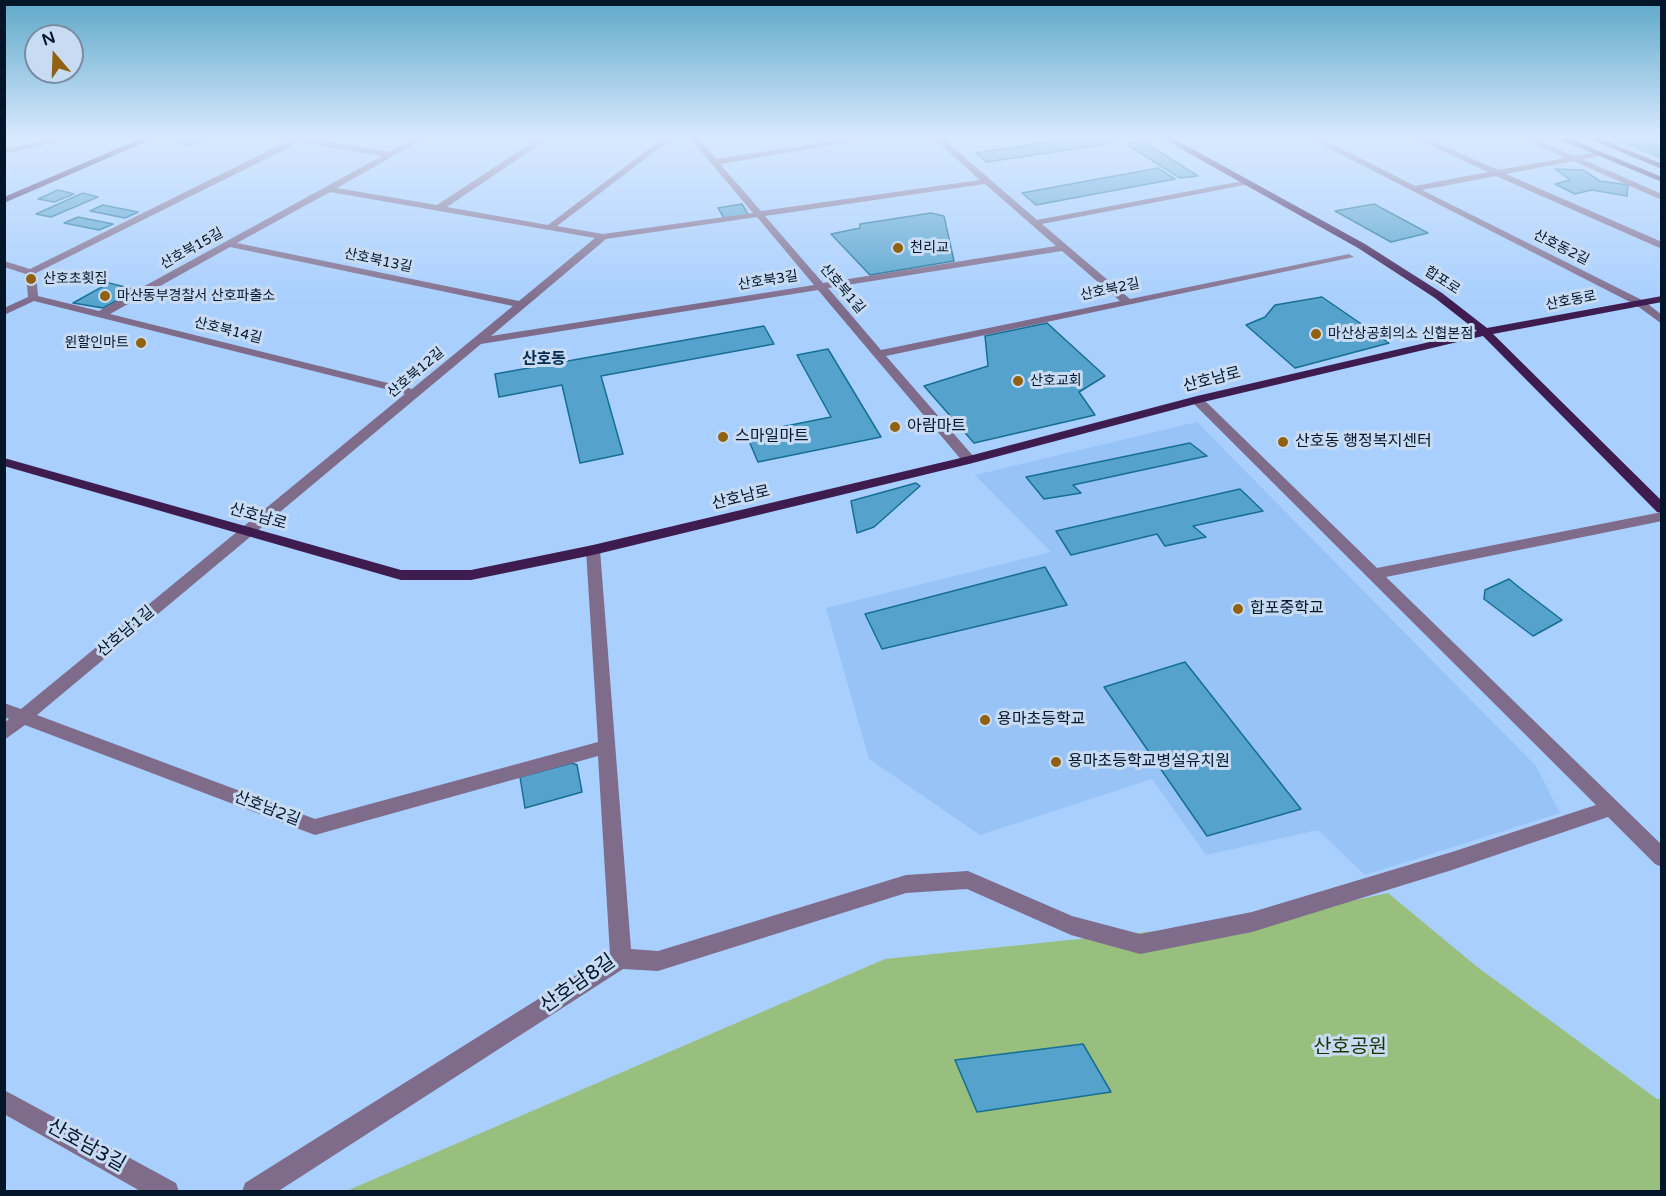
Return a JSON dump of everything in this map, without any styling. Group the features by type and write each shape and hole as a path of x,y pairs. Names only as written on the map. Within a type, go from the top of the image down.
{"main road":[{"path":"4,200 23,192"},
{"name":"합포로","path":"1262,192 1441,296 1485,332 1662,508"},
{"name":"산호동로","path":"1485,332 1662,298"},
{"name":"산호남로","path":"4,462 401,575 471,575 593,550 969,460 1197,400 1485,332"}],"street":[{"path":"4,264 31,272 193,192"},
{"name":"산호북15길","path":"100,315 324,192"},
{"path":"345,192 603,237 918,192"},
{"path":"440,208 464,192"},
{"path":"549,228 597,192"},
{"name":"산호북1길","path":"739,192 969,460"},
{"path":"1000,192 1062,248 1127,302"},
{"path":"1035,223 1195,192"},
{"name":"산호동2길","path":"1419,192 1640,303 1662,321"},
{"path":"1539,192 1662,246"},
{"name":"산호북12길","path":"248,532 603,237"},
{"name":"산호북13길","path":"229,244 522,305"},
{"name":"산호북3길","path":"478,341 1062,248"},
{"name":"산호북2길","path":"878,354 1349,257"},
{"path":"4,312 33,298 31,272"},
{"name":"산호북14길","path":"33,298 415,393"},
{"path":"1197,400 1662,858"},
{"path":"1374,574 1662,516"},
{"name":"산호남1길","path":"4,733 248,532"},
{"name":"산호남8길","path":"254,1191 621,959 593,550"},
{"name":"산호남2길","path":"4,710 315,827 606,747"},
{"path":"621,959 658,961 906,884 968,880 1071,925 1140,944 1252,922 1452,861 1611,808"},
{"name":"산호남3길","path":"4,1101 168,1191"}],"shaded area":[{"name":"합포중학교","path":"1197,422 1536,766 1560,813 1365,875 1318,830 1206,855 1152,779 980,835 869,759 826,608 1051,552 975,475"}],"green space":[{"name":"산호공원","path":"1388,893 1476,966 1657,1099 1661,1099 1661,1191 344,1192 885,959 1264,920"}],"building":[{"path":"54,192 74,194 54,202 38,199"},
{"path":"1028,192 1106,192 1036,205 1022,193"},
{"path":"1603,192 1627,192 1627,196"},
{"path":"83,193 98,197 51,217 36,214"},
{"path":"742,204 749,216 724,218 718,208"},
{"path":"1374,204 1428,233 1391,242 1335,211"},
{"path":"103,205 138,212 125,218 90,211"},
{"name":"천리교","path":"931,213 944,216 954,261 870,275 831,234 860,228 860,224"},
{"path":"78,217 113,224 99,230 64,223"},
{"name":"마산동부경찰서 산호파출소","path":"109,283 137,290 103,308 73,303"},
{"name":"마산상공회의소 신협본점","path":"1322,297 1389,343 1295,368 1246,325 1265,317 1275,305"},
{"name":"산호교회","path":"1047,323 1105,376 1079,392 1095,415 974,443 924,386 988,366 985,336"},
{"path":"764,326 774,344 601,376 623,454 580,463 562,385 499,397 495,374"},
{"path":"828,349 881,437 758,462 746,434 831,417 797,355"},
{"path":"1190,443 1207,456 1073,485 1081,493 1044,499 1026,477"},
{"path":"916,483 920,486 874,527 857,533 851,501"},
{"path":"1240,489 1263,511 1193,526 1206,537 1165,546 1157,534 1071,555 1056,531"},
{"path":"1045,567 1067,605 882,649 865,614"},
{"path":"1509,579 1562,620 1533,636 1484,599 1485,590"},
{"path":"1185,662 1301,809 1207,836 1104,687"},
{"path":"572,763 577,765 582,792 525,808 520,777"},
{"path":"1083,1044 1111,1092 977,1112 955,1060"}],"place":[{"name":"천리교","path":"898,248"},
{"name":"산호초횟집","path":"31,279"},
{"name":"마산동부경찰서 산호파출소","path":"105,296"},
{"name":"마산상공회의소 신협본점","path":"1316,334"},
{"name":"윈할인마트","path":"141,343"},
{"name":"산호교회","path":"1018,381"},
{"name":"아람마트","path":"895,427"},
{"name":"스마일마트","path":"723,437"},
{"name":"산호동 행정복지센터","path":"1283,442"},
{"name":"합포중학교","path":"1238,609"},
{"name":"용마초등학교","path":"985,720"},
{"name":"용마초등학교병설유치원","path":"1056,762"}],"district":[{"name":"산호동","path":"544,360"}]}
